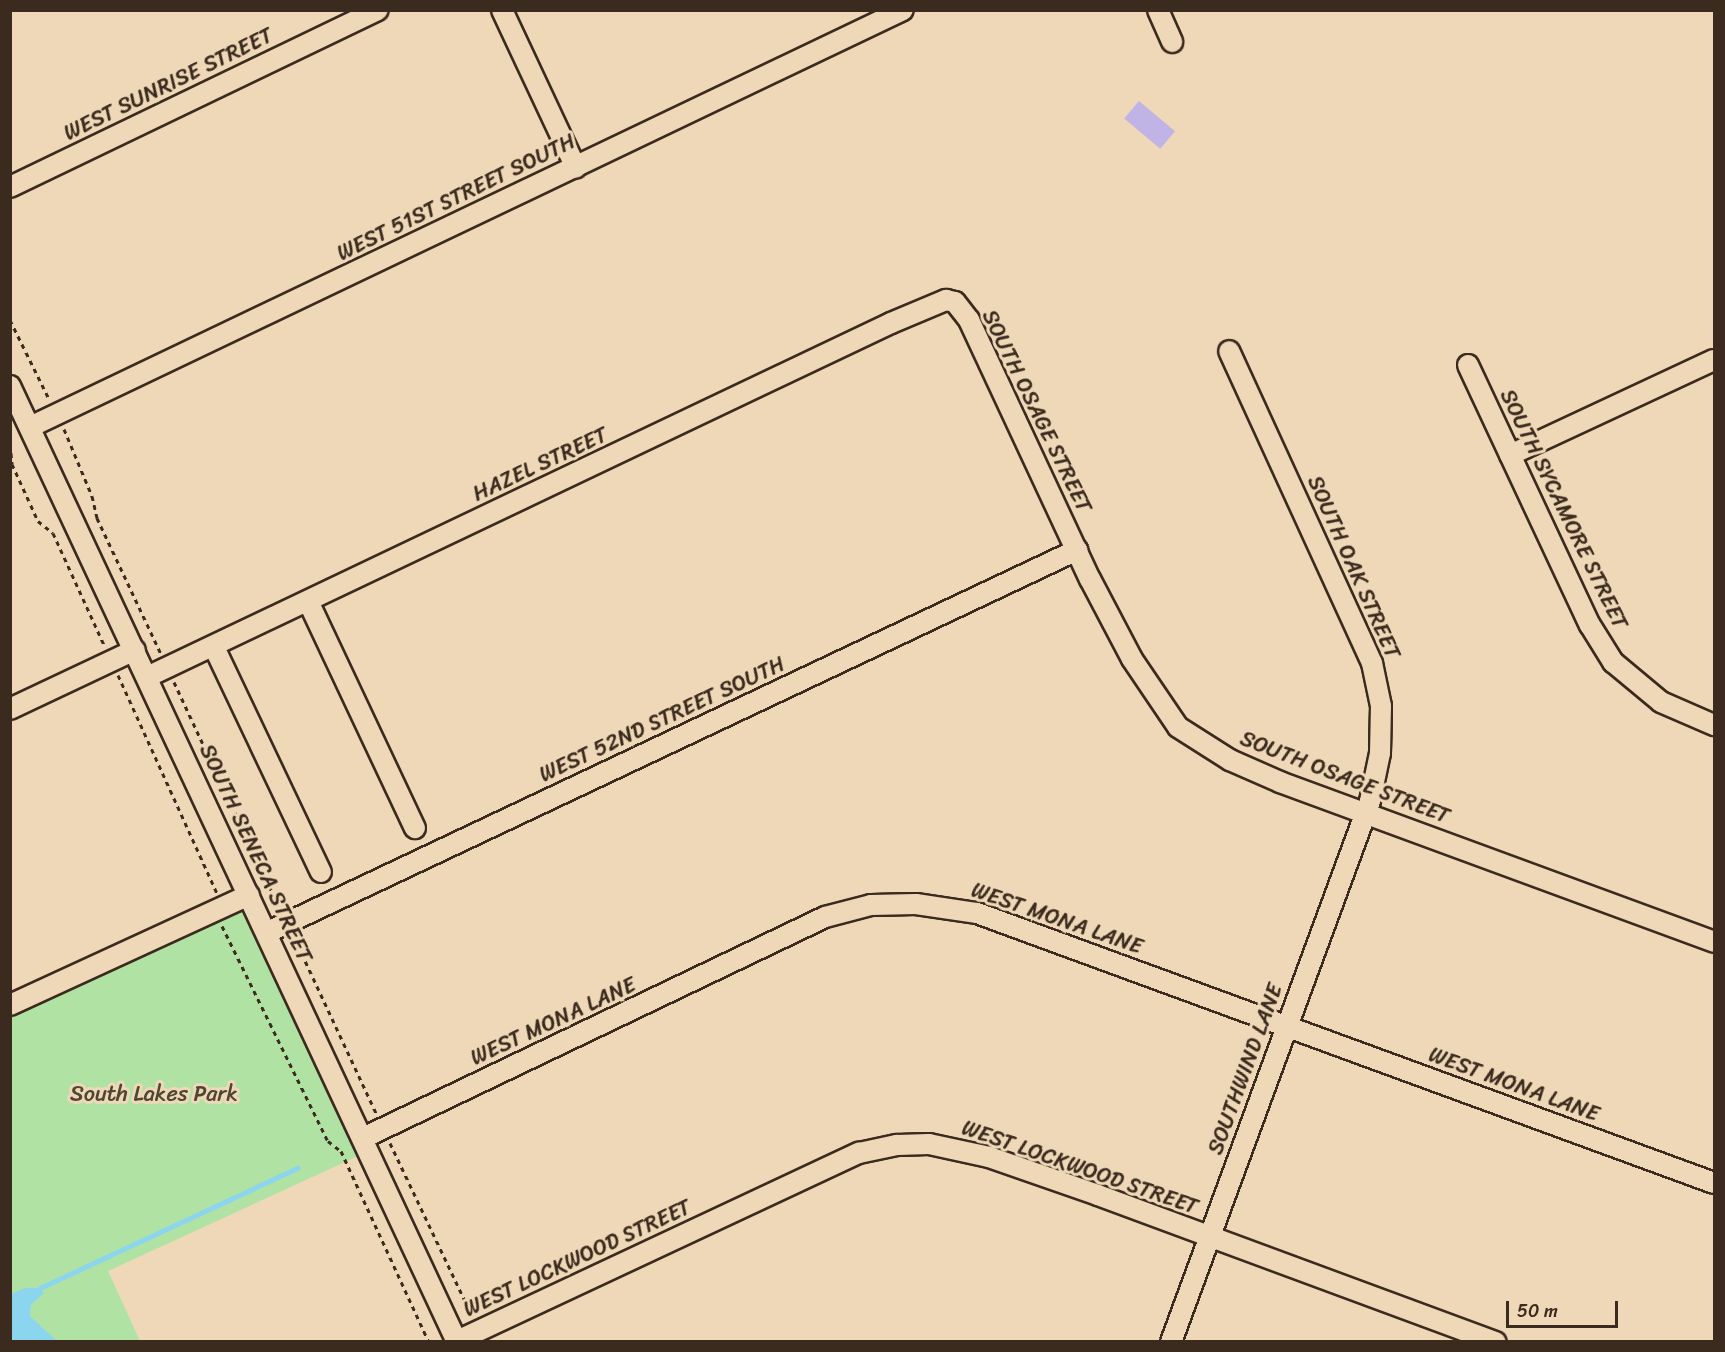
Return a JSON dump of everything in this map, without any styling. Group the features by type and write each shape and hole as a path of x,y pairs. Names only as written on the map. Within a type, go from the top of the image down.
{"street":[{"name":"WEST SUNRISE STREET","path":"10,186 378,10"},
{"path":"502,10 576,167"},
{"name":"WEST 51ST STREET SOUTH","path":"30,427 903,10"},
{"path":"1158,10 1172,42"},
{"name":"SOUTH OSAGE STREET","path":"955,302 969,320 988,358 1077,550 1132,659 1178,727 1230,759 1365,813 1714,942"},
{"name":"HAZEL STREET","path":"147,677 934,303 955,302"},
{"name":"SOUTH OAK STREET","path":"1229,351 1372,663 1381,706 1380,753 1365,813"},
{"path":"1510,455 1714,360"},
{"name":"SOUTH SYCAMORE STREET","path":"1468,365 1590,625 1613,662 1661,702 1714,725"},
{"name":"SOUTH SENECA STREET","path":"10,386 268,932 457,1341"},
{"name":"WEST 52ND STREET SOUTH","path":"268,932 1077,550"},
{"path":"308,601 415,828"},
{"path":"214,647 321,872"},
{"path":"10,709 135,650"},
{"name":"SOUTHWIND LANE","path":"1171,1341 1365,813"},
{"path":"10,1005 249,895"},
{"name":"WEST MONA LANE","path":"363,1138 808,924 872,905 916,904 963,909 1287,1025 1714,1183"},
{"name":"WEST LOCKWOOD STREET","path":"457,1341 839,1161 897,1144 929,1144 989,1157 1496,1341"}],"path":[{"path":"10,320 57,414 92,496 97,518 479,1330"}],"green space":[{"name":"South Lakes Park","path":"249,895 369,1151 108,1271 140,1341 57,1341 30,1316 31,1305 44,1293 40,1288 11,1294 10,1005"}],"water":[{"path":"25,1288 40,1288 44,1293 31,1305 30,1316 57,1341 11,1341 11,1294"}],"building":[{"path":"1139,101 1175,131 1160,149 1124,119"}],"waterway":[{"path":"40,1288 297,1168"}]}
